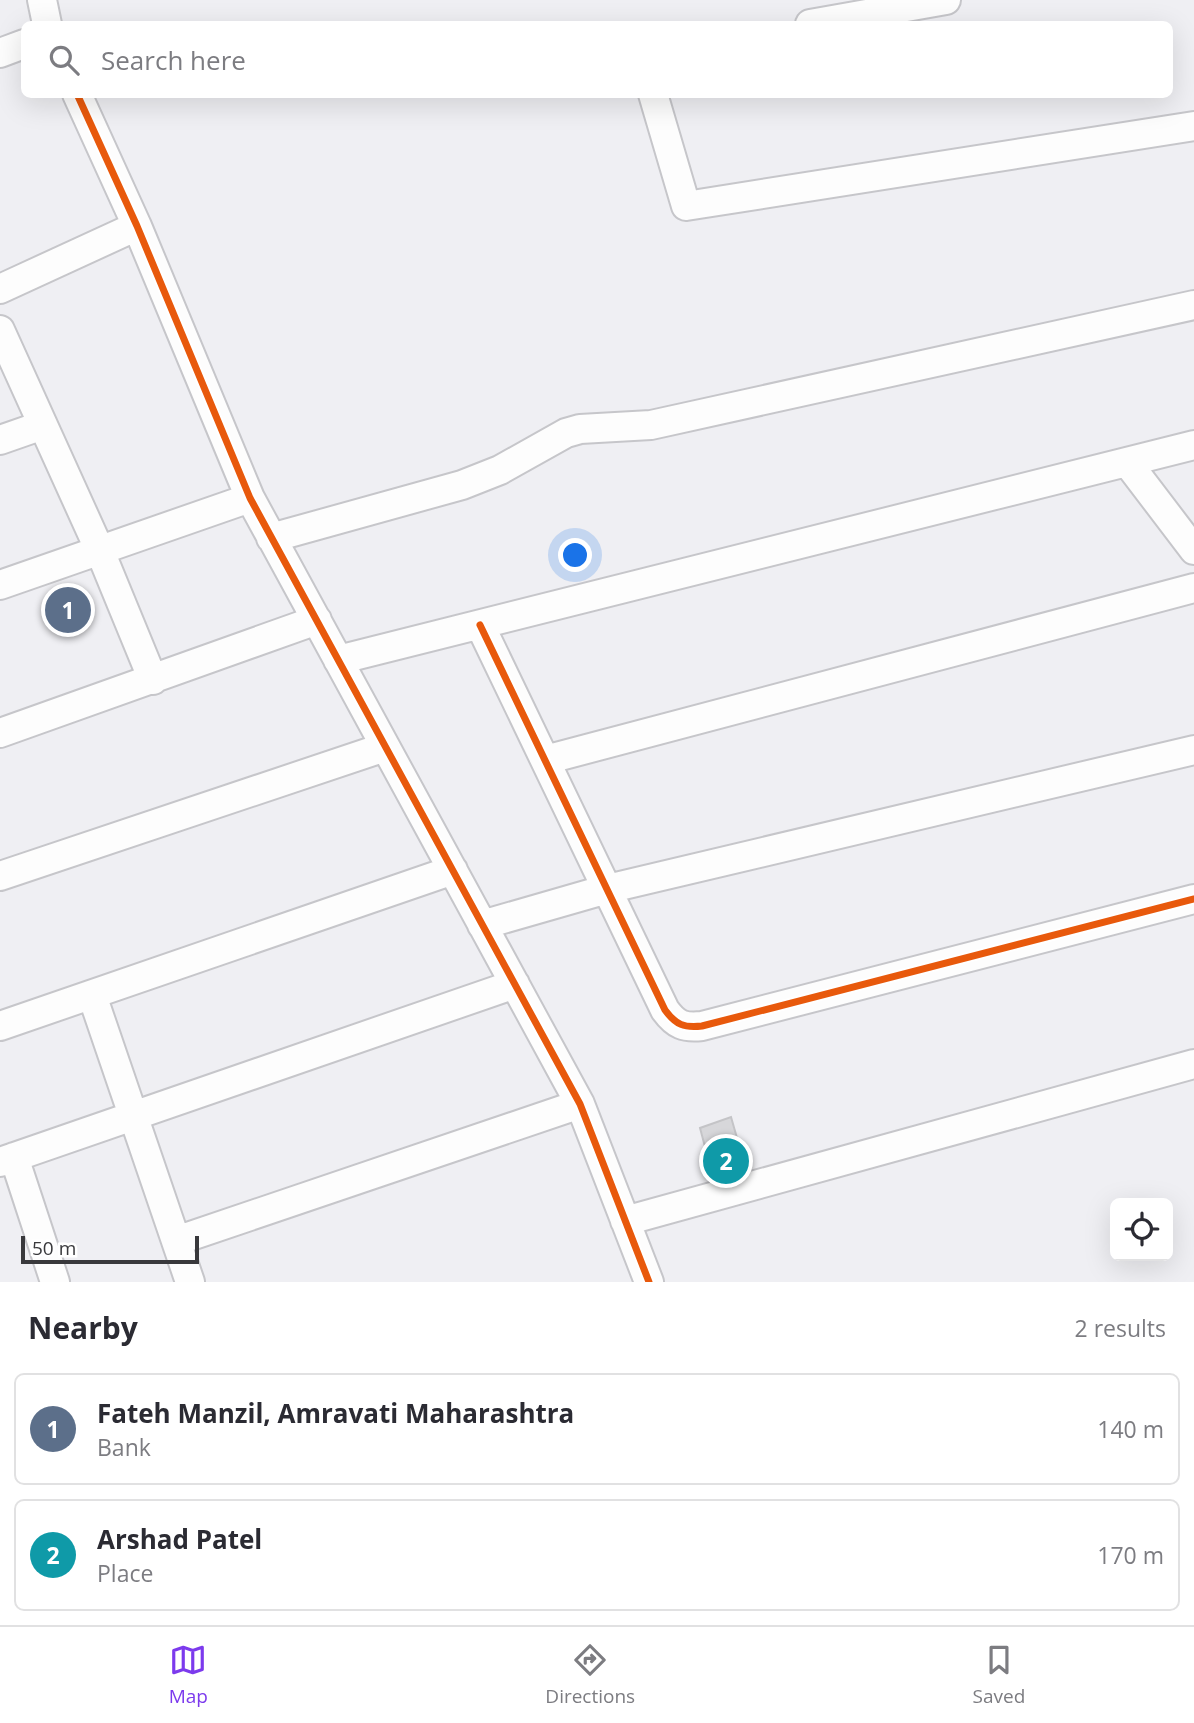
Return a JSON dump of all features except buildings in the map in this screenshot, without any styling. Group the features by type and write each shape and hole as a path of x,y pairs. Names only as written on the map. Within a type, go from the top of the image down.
{"street":[{"path":"827,21 946,0"},
{"path":"0,53 21,45"},
{"path":"79,98 137,226 250,498 580,1104 649,1282"},
{"path":"654,98 686,206 1194,126"},
{"path":"0,289 137,226"},
{"path":"271,538 462,485 500,470 565,433 580,429 651,425 1194,305"},
{"path":"0,330 100,551 153,680"},
{"path":"0,440 43,425"},
{"path":"338,660 1194,445"},
{"path":"1127,462 1194,550"},
{"path":"0,585 250,498"},
{"path":"545,760 1194,588"},
{"path":"0,733 317,620"},
{"path":"480,625 665,1010 675,1023 687,1028 716,1023 1194,899"},
{"path":"0,876 385,747"},
{"path":"482,925 607,890 1194,750"},
{"path":"0,1026 453,870"},
{"path":"55,1282 7,1159 515,984"},
{"path":"92,995 190,1282"},
{"path":"625,1221 1194,1063"},
{"path":"176,1241 580,1104"}],"cycle path":[{"path":"79,98 137,226 250,498 580,1104 649,1282"},
{"path":"480,625 665,1010 681,1024 702,1026 1194,899"}],"place":[{"name":"Fateh Manzil, Amravati Maharashtra","path":"68,610"},
{"name":"Arshad Patel","path":"726,1161"}]}
